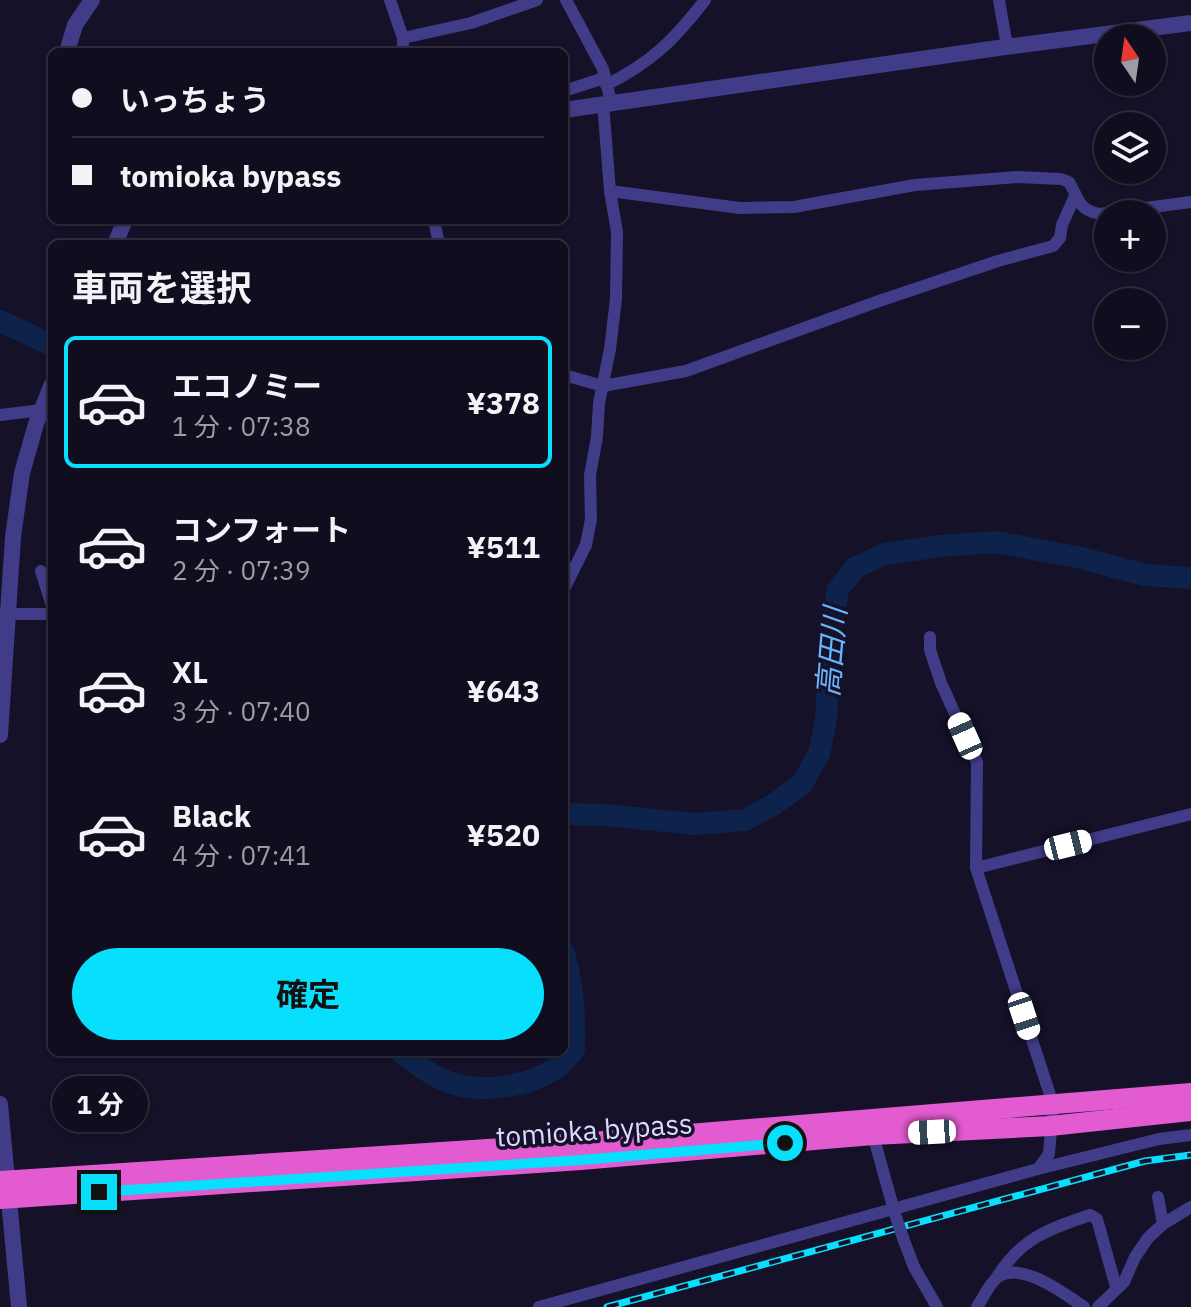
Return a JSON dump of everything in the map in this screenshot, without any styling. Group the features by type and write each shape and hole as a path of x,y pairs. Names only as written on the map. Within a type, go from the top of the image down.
{"highway":[{"name":"tomioka bypass","path":"4,1190 1191,1093"},
{"name":"tomioka bypass","path":"4,1190 581,1160 873,1135 1050,1126 1191,1111"}],"street":[{"path":"68,48 75,25 92,0"},
{"path":"390,0 403,45 537,0"},
{"path":"566,0 603,69 618,265 610,349 590,475 591,519 586,545 568,581"},
{"path":"568,108 606,92 667,46 705,0"},
{"path":"999,0 1007,46"},
{"path":"568,91 606,92 1191,23"},
{"path":"610,191 740,208 794,207 915,185 1017,177 1069,182 1078,204 1088,212 1100,214 1191,202"},
{"path":"568,376 603,386 686,371 879,301 1053,246 1060,238 1062,225 1075,196"},
{"path":"0,415 47,413 22,473 7,536 0,735"},
{"path":"41,571 48,596"},
{"path":"4,614 48,611"},
{"path":"930,637 930,650 941,683 977,762 976,868 1053,1104 1049,1154 1038,1169"},
{"path":"976,868 1191,814"},
{"path":"0,1104 4,1190 19,1307"},
{"path":"873,1135 903,1238 914,1267 937,1307"},
{"path":"539,1307 895,1212 1038,1169 1159,1139 1191,1135"},
{"path":"1158,1197 1163,1224"},
{"path":"1098,1307 1124,1282 1140,1248 1163,1224 1191,1207"},
{"path":"977,1307 1004,1265 1042,1232 1090,1215 1097,1219 1116,1287"},
{"path":"997,1277 1009,1273 1038,1279 1084,1307"}],"waterway":[{"name":"高田川","path":"0,321 48,343"},
{"name":"高田川","path":"568,814 694,824 745,820 802,784 819,754 826,720 830,645 838,589 856,567 885,554 996,542 1081,558 1145,575 1191,578"},
{"name":"高田川","path":"568,968 573,1000 574,1049 568,1056"},
{"name":"高田川","path":"406,1056 440,1078 454,1084 480,1088 508,1086 535,1079 547,1074 568,1056"}],"railway":[{"path":"607,1307 1145,1161 1191,1155"}],"route":[{"path":"99,1192 581,1160 785,1143"}]}
